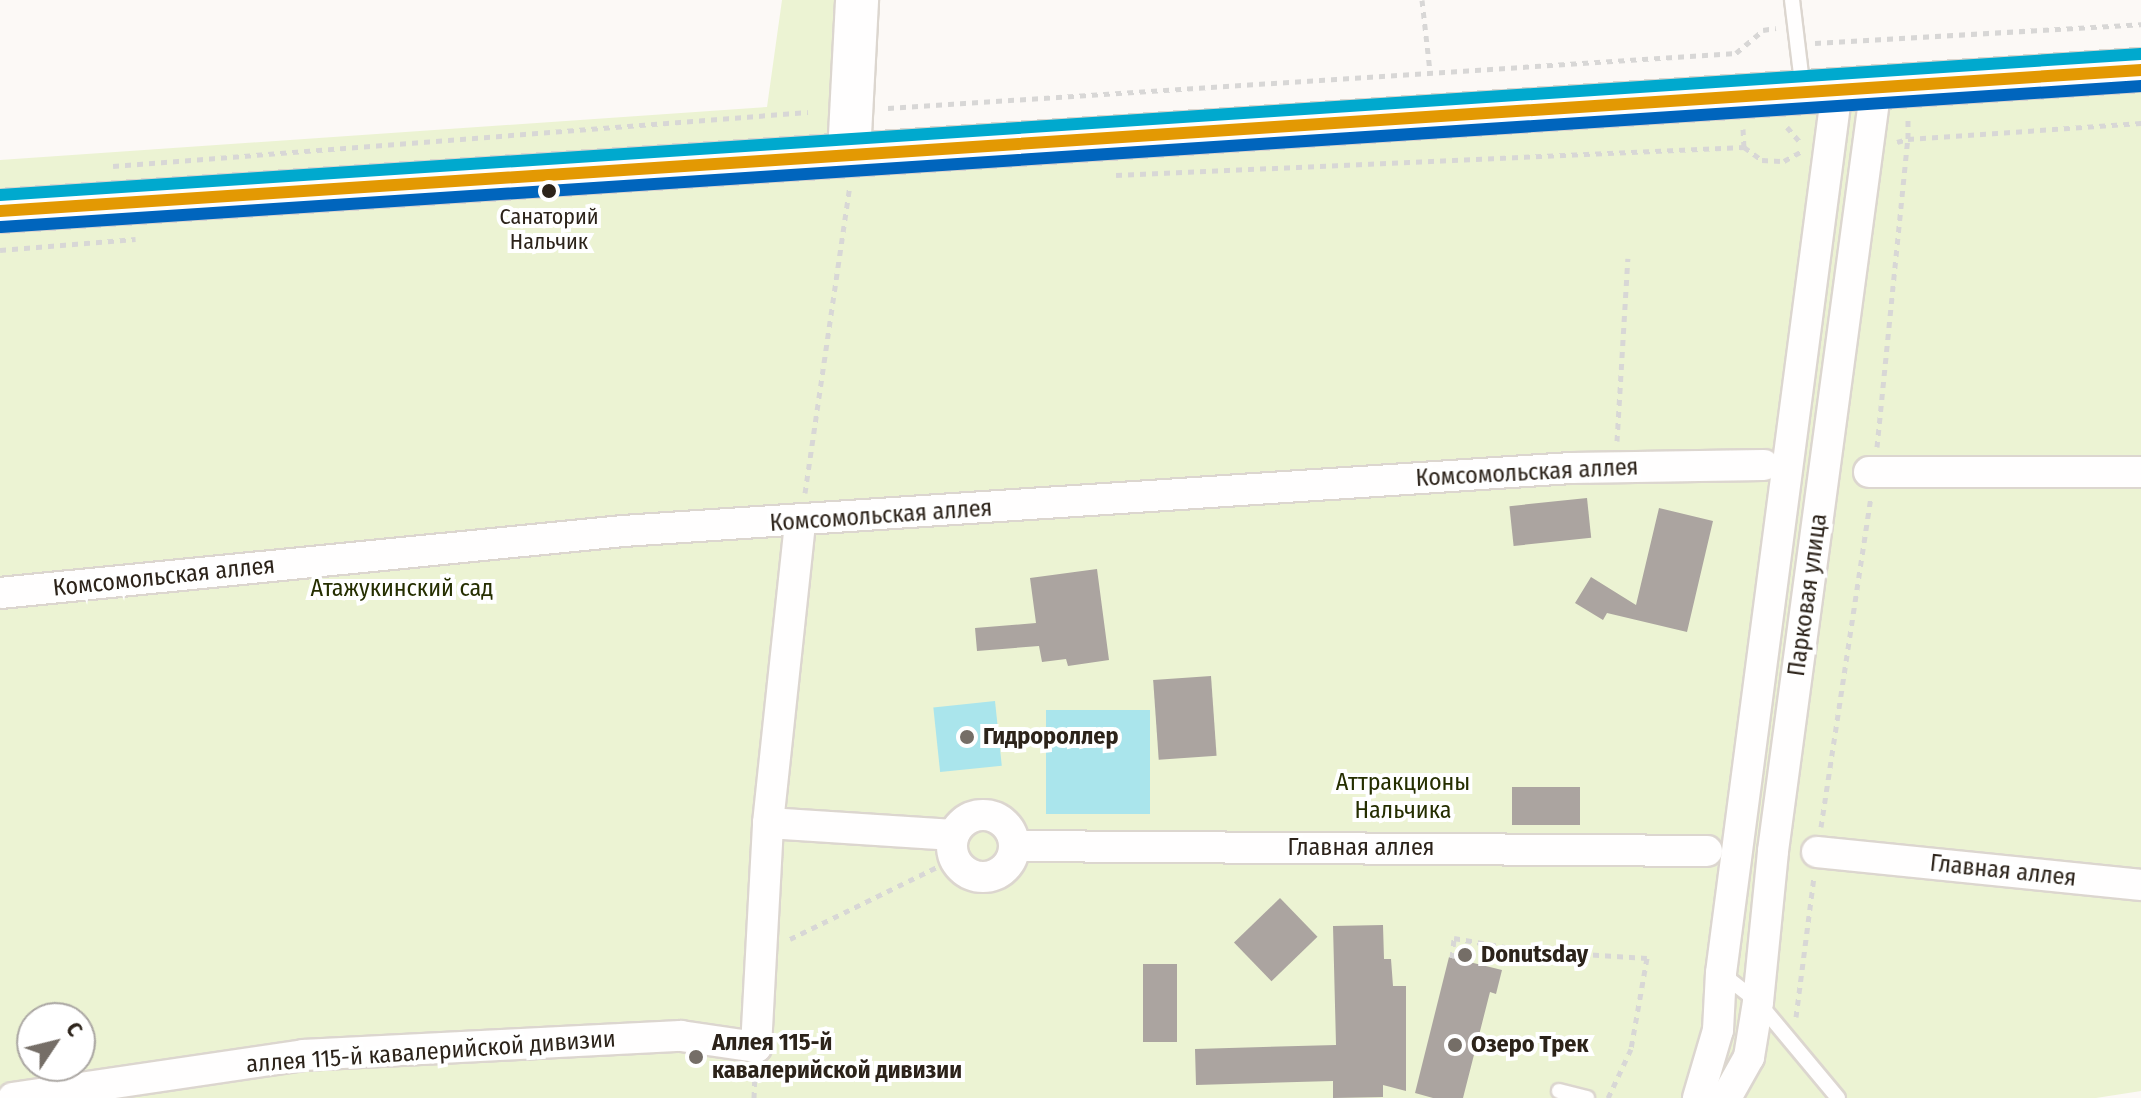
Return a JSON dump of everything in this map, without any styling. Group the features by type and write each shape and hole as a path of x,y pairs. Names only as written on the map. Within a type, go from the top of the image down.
{"street":[{"path":"849,170 857,0"},
{"path":"0,211 849,170 1839,89 2141,70"},
{"name":"Парковая улица","path":"1698,1098 1718,1030 1721,973 1839,89"},
{"name":"Парковая улица","path":"1726,1098 1749,1057 1758,1002 1839,89"},
{"name":"Комсомольская аллея","path":"0,593 623,531 800,522 1616,467 1764,465"},
{"path":"1872,472 2141,472"},
{"path":"761,953 768,823 800,522"},
{"path":"989,815 1007,826 1015,846 1009,865 993,877 973,876 954,846 968,819 989,815"},
{"path":"768,823 954,846"},
{"name":"Главная аллея","path":"1015,846 1707,851"},
{"name":"Главная аллея","path":"1817,852 2141,885"},
{"name":"аллея 115-й кавалерийской дивизии","path":"13,1098 303,1055 681,1036 756,1047 761,953"}],"lane":[{"path":"1792,0 1839,89"},
{"path":"1721,973 1758,1002 1838,1098"},
{"path":"1559,1091 1587,1098"}],"path":[{"path":"1422,0 1430,71"},
{"path":"1875,43 2141,24"},
{"path":"887,115 888,104 1706,54"},
{"path":"111,166 808,112"},
{"path":"1787,1036 1797,1013 1872,472 1908,139 1908,114"},
{"path":"1742,117 1744,147"},
{"path":"1888,144 1908,139 2141,123"},
{"path":"1108,175 1744,147 1762,160 1784,161 1812,146"},
{"path":"800,522 849,170"},
{"path":"1616,467 1628,258"},
{"path":"761,953 954,846"},
{"path":"1452,958 1454,938 1521,950 1647,958 1631,1049 1608,1098"}],"green space":[{"name":"Атажукинский сад","path":"782,0 857,0 849,154 2141,70 2141,1091 2096,1098 0,1098 0,160 767,107"}],"water":[{"name":"Гидророллер","path":"995,701 1002,766 940,772 933,707"},
{"path":"1046,710 1150,710 1150,814 1046,814"}],"building":[{"path":"1587,498 1591,538 1514,546 1509,506"},
{"path":"1659,508 1713,521 1687,632 1607,613 1603,620 1575,603 1591,577 1636,605"},
{"path":"1097,569 1109,660 1068,666 1066,659 1042,662 1039,646 977,651 975,628 1036,623 1030,578"},
{"path":"1211,676 1217,756 1159,760 1153,680"},
{"path":"1512,787 1580,787 1580,825 1512,825"},
{"path":"1280,898 1318,937 1271,981 1234,942"},
{"path":"1383,925 1384,959 1391,959 1393,986 1406,986 1406,1091 1383,1085 1383,1097 1333,1098 1333,1081 1196,1085 1195,1049 1336,1045 1333,926"},
{"name":"Озеро Трек","path":"1449,957 1502,970 1496,994 1490,992 1463,1098 1433,1098 1415,1093"},
{"path":"1143,964 1177,964 1177,1042 1143,1042"}],"transit line":[{"path":"0,195 2140,54"},
{"path":"0,211 2141,70"},
{"path":"1,227 2141,86"}],"place":[{"name":"Санаторий Нальчик","path":"549,191"},
{"name":"Гидророллер","path":"967,737"},
{"name":"Donutsday","path":"1465,955"},
{"name":"Озеро Трек","path":"1455,1045"},
{"name":"Аллея 115-й кавалерийской дивизии","path":"696,1057"}],"park label":[{"name":"Аттракционы Нальчика","path":"1403,797"}]}
